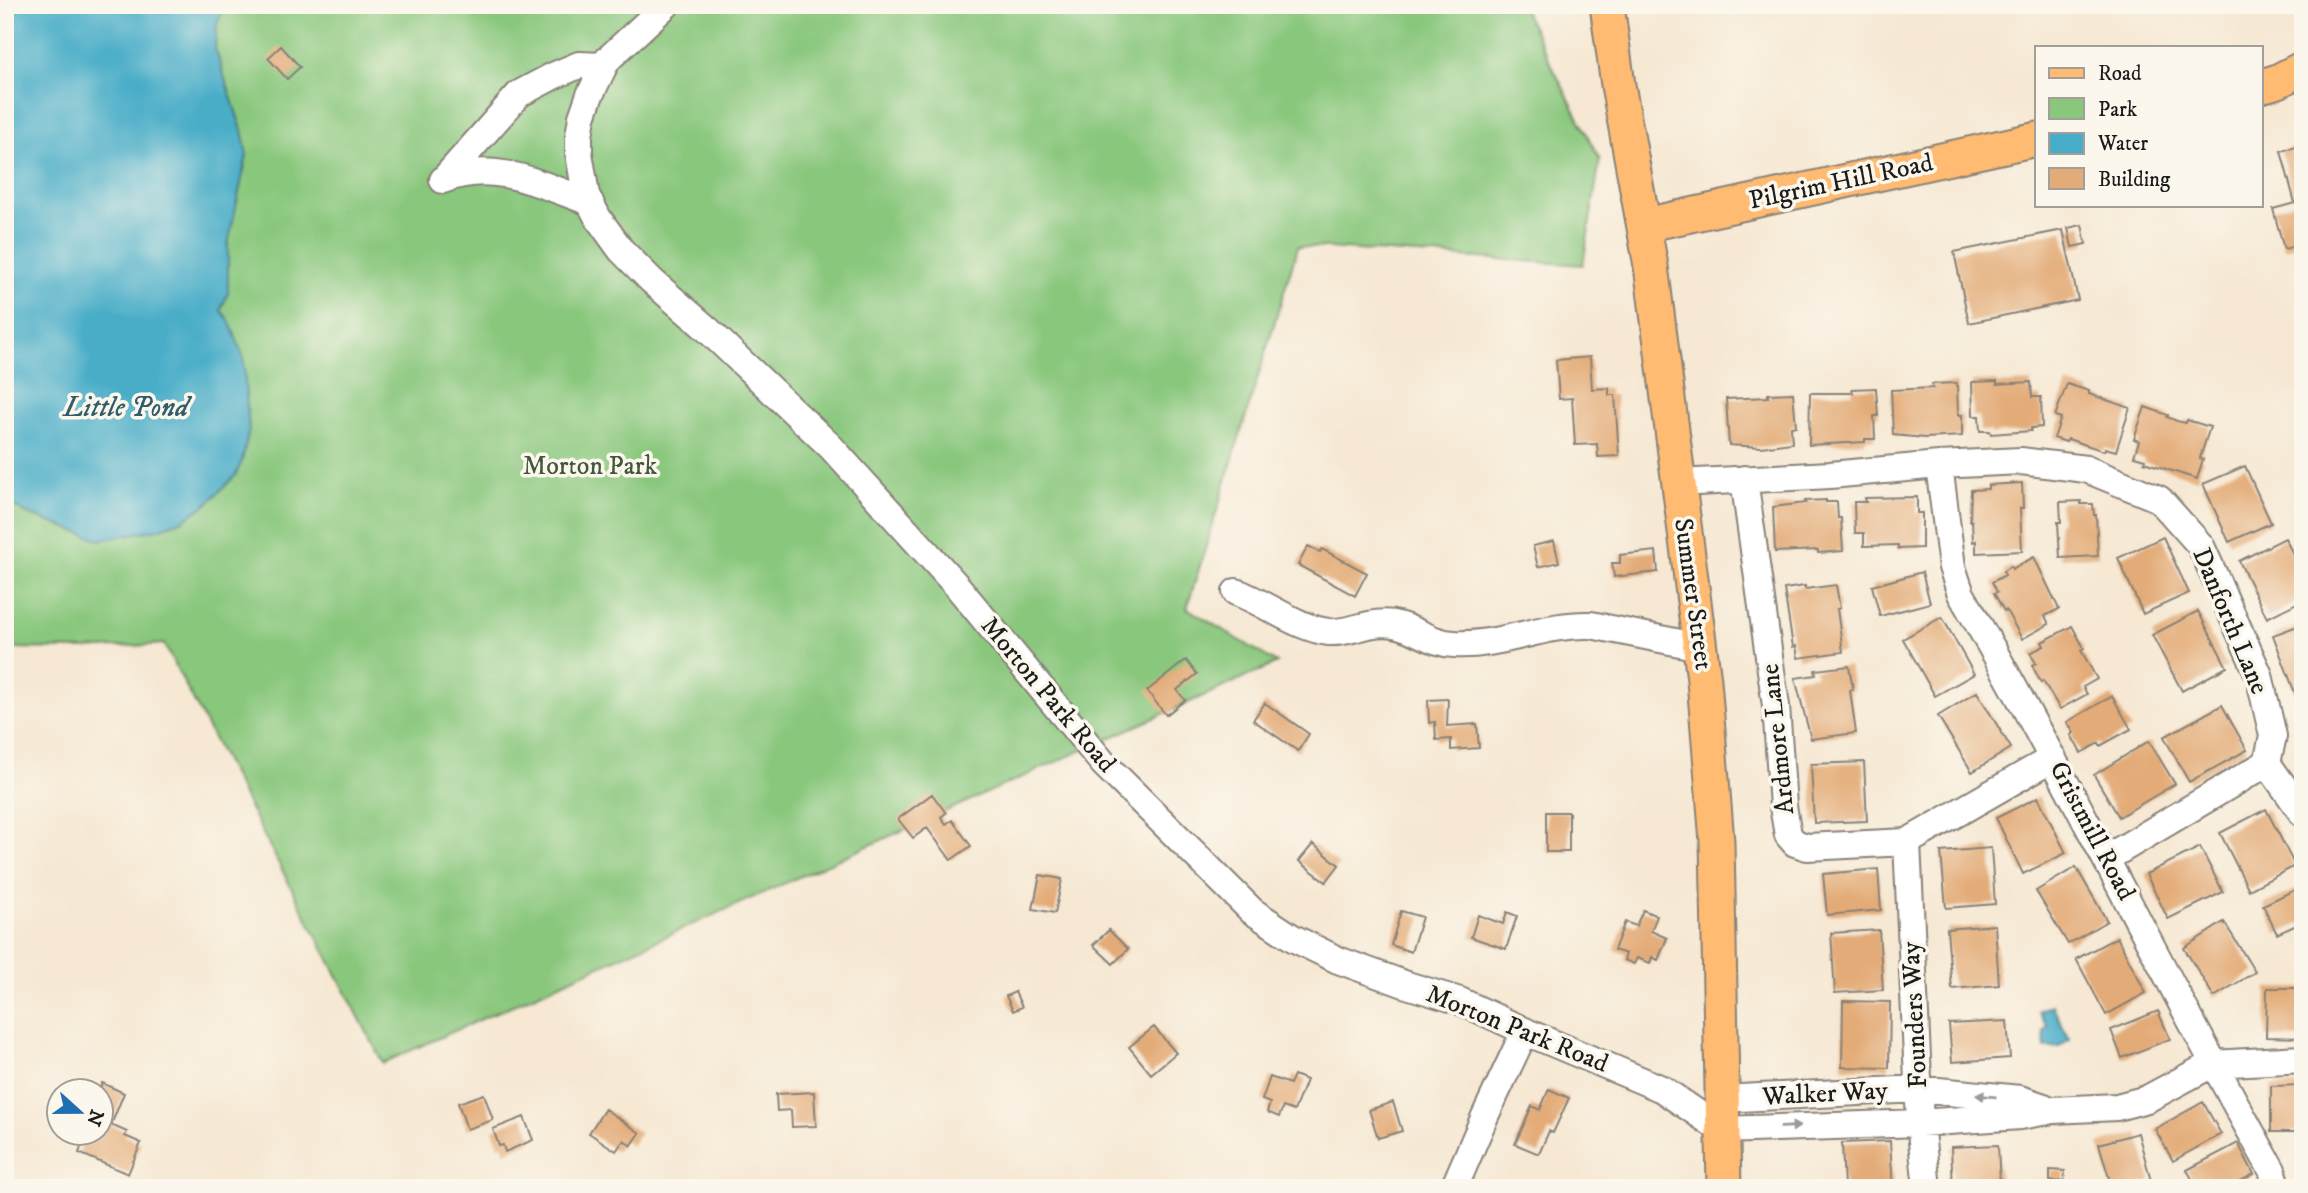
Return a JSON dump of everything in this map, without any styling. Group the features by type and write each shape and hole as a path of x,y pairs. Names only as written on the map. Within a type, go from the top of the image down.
{"main road":[{"name":"Summer Street","path":"1607,5 1618,85 1645,225 1700,647 1717,834 1724,1188"},
{"path":"2262,86 2303,68"},
{"name":"Pilgrim Hill Road","path":"1645,225 2035,139"}],"street":[{"name":"Morton Park Road","path":"666,5 608,59 589,97 579,136 586,195 590,202 621,250 831,447 957,586 1103,763 1252,911 1293,938 1338,960 1461,1001 1721,1114"},
{"path":"590,202 498,172 472,171 443,180 519,94 579,65 604,66"},
{"name":"Danforth Lane","path":"1678,483 2021,461 2086,469 2160,499 2201,546 2259,675 2273,736 2267,763"},
{"name":"Gristmill Road","path":"1939,465 1952,567 1961,594 2107,858 2212,1064 2272,1170 2278,1188"},
{"name":"Ardmore Lane","path":"1744,479 1776,706 1783,806 1788,835 1795,843 1807,847 1907,842 2053,758"},
{"path":"1237,592 1258,600 1314,630 1334,633 1376,624 1398,625 1433,641 1454,644 1494,640 1575,624 1700,647"},
{"path":"2107,858 2267,763 2303,814"},
{"name":"Founders Way","path":"1907,842 1918,1089 1927,1188"},
{"path":"1454,1188 1525,1031"},
{"name":"Walker Way","path":"1721,1114 1920,1123 2020,1116 2053,1110 2117,1107 2147,1099 2212,1064 2303,1059"},
{"name":"Walker Way","path":"1721,1114 1918,1089 2020,1099 2053,1110"}],"green space":[{"name":"Morton Park","path":"5,5 1521,5 1600,160 1583,265 1298,246 1187,608 1277,663 383,1063 164,644 85,649 5,648"}],"water":[{"name":"Little Pond","path":"5,5 225,5 217,24 215,48 242,130 247,155 228,244 228,293 221,310 229,320 243,356 249,430 236,475 207,504 181,521 158,529 100,540 25,513 14,506 5,495"},
{"path":"2052,1005 2069,1039 2058,1047 2045,1048 2044,1030 2048,1027 2039,1011"}],"building":[{"path":"281,46 300,67 287,79 268,58"},
{"path":"2303,145 2303,244 2284,249 2273,209 2295,203 2281,151"},
{"path":"2082,225 2086,244 2072,247 2068,228"},
{"path":"2063,230 2078,300 1969,323 1954,252"},
{"path":"1590,357 1592,389 1609,388 1609,395 1615,395 1619,456 1598,457 1597,444 1575,445 1572,398 1559,399 1556,360"},
{"path":"1997,381 1997,384 2031,382 2032,397 2041,397 2042,427 2031,428 2031,431 1991,434 1990,431 1980,431 1979,416 1973,416 1972,382"},
{"path":"1957,383 1962,436 1925,438 1893,435 1891,390 1933,388 1932,384"},
{"path":"2067,384 2130,408 2116,451 2105,448 2104,451 2068,439 2066,442 2054,438 2061,418 2055,416"},
{"path":"1876,388 1878,416 1874,416 1875,439 1809,445 1810,393 1853,393 1852,389"},
{"path":"1793,393 1796,426 1791,427 1792,443 1761,447 1729,445 1726,399"},
{"path":"2145,407 2177,421 2186,423 2187,420 2210,427 2200,458 2203,459 2197,479 2144,462 2145,459 2134,456 2139,441 2134,439"},
{"path":"2245,466 2271,523 2229,542 2203,484"},
{"path":"2022,483 2022,551 1976,553 1976,541 1973,542 1970,521 1971,490 1988,489 1988,485"},
{"path":"1917,497 1917,513 1922,513 1922,548 1898,549 1898,545 1864,546 1864,533 1855,533 1854,502 1866,502 1865,498"},
{"path":"1826,500 1837,502 1843,551 1775,552 1773,507"},
{"path":"2081,501 2081,504 2093,504 2098,556 2060,558 2060,502"},
{"path":"2163,537 2189,593 2143,614 2118,558"},
{"path":"2285,538 2303,574 2303,600 2267,618 2239,561"},
{"path":"1554,541 1559,562 1538,567 1533,546"},
{"path":"1308,546 1320,552 1322,549 1367,573 1355,596 1298,565"},
{"path":"1656,551 1658,572 1614,577 1612,563 1620,563 1620,555"},
{"path":"2034,557 2059,609 2045,616 2049,624 2022,639 1994,593 1997,592 1992,582 2005,575 2003,571 2011,566 2012,569"},
{"path":"1922,572 1930,603 1880,616 1872,586"},
{"path":"1836,585 1843,652 1798,658 1796,646 1793,647 1784,589"},
{"path":"2198,611 2227,667 2182,691 2152,635"},
{"path":"1942,617 1974,674 1935,696 1903,639"},
{"path":"2303,624 2303,690 2295,693 2273,635"},
{"path":"2072,626 2097,679 2083,687 2087,694 2060,709 2043,681 2041,683 2032,665 2036,663 2030,653 2044,646 2042,642"},
{"path":"1186,660 1197,674 1177,690 1185,700 1166,715 1147,691"},
{"path":"1849,666 1856,733 1811,739 1795,678 1816,675 1815,670"},
{"path":"1977,692 2011,748 1972,772 1938,716"},
{"path":"2112,696 2131,729 2081,753 2067,722"},
{"path":"1448,699 1447,726 1477,724 1479,748 1451,750 1451,739 1436,740 1435,722 1429,723 1428,700"},
{"path":"1265,703 1309,734 1298,751 1253,720"},
{"path":"2222,705 2247,750 2189,782 2164,737"},
{"path":"2303,708 2303,727 2302,727 2297,710"},
{"path":"2149,741 2175,784 2119,817 2094,775"},
{"path":"1864,762 1867,821 1814,823 1811,764"},
{"path":"932,794 946,813 941,817 946,824 952,820 971,846 951,860 927,828 913,838 898,819"},
{"path":"2038,797 2066,853 2023,874 1996,818"},
{"path":"2266,809 2295,866 2249,890 2220,833"},
{"path":"1546,812 1569,812 1569,852 1546,852"},
{"path":"1313,844 1339,865 1326,882 1299,861"},
{"path":"2200,847 2223,892 2168,919 2146,874"},
{"path":"1991,848 1995,904 1946,908 1941,852"},
{"path":"2076,867 2107,921 2068,944 2036,891"},
{"path":"1878,869 1881,910 1827,915 1823,874"},
{"path":"1040,875 1062,879 1055,913 1033,909"},
{"path":"2303,886 2303,922 2277,934 2263,905"},
{"path":"1643,910 1657,916 1651,931 1667,938 1658,960 1652,957 1650,963 1637,958 1634,964 1624,960 1626,954 1614,950 1625,922 1636,926"},
{"path":"1401,911 1422,917 1411,952 1391,945"},
{"path":"1507,912 1517,916 1506,949 1471,937 1478,915 1503,924"},
{"path":"2224,922 2255,972 2214,997 2184,948"},
{"path":"1995,925 1999,985 1952,989 1947,929"},
{"path":"1109,930 1128,949 1113,964 1093,945"},
{"path":"1879,930 1883,990 1835,993 1831,933"},
{"path":"2117,937 2146,993 2106,1015 2076,959"},
{"path":"2267,988 2303,988 2303,1038 2266,1037"},
{"path":"1015,992 1022,1007 1013,1011 1006,996"},
{"path":"1843,1001 1890,1002 1889,1068 1842,1067"},
{"path":"2158,1011 2170,1039 2122,1058 2111,1030"},
{"path":"2007,1021 2010,1058 1952,1062 1949,1024"},
{"path":"1154,1027 1176,1053 1151,1074 1129,1047"},
{"path":"1294,1075 1306,1080 1294,1111 1283,1107 1279,1117 1267,1112 1270,1103 1262,1100 1270,1077 1290,1084"},
{"path":"2303,1085 2303,1132 2271,1132 2271,1086"},
{"path":"116,1089 124,1093 116,1113"},
{"path":"1549,1089 1569,1098 1553,1133 1549,1131 1539,1154 1515,1144 1532,1106 1540,1110"},
{"path":"814,1092 816,1126 792,1127 791,1110 777,1111 776,1094"},
{"path":"484,1094 493,1120 467,1129 458,1103"},
{"path":"1393,1102 1402,1131 1378,1138 1369,1110"},
{"path":"2203,1102 2221,1134 2173,1161 2155,1129"},
{"path":"605,1109 640,1133 631,1146 624,1140 616,1151 589,1133"},
{"path":"524,1117 533,1140 505,1152 503,1145 499,1146 493,1129"},
{"path":"116,1127 127,1132 125,1136 141,1143 128,1174 79,1153 81,1148 116,1148"},
{"path":"2138,1133 2151,1181 2128,1188 2112,1188 2099,1144"},
{"path":"1890,1141 1893,1188 1844,1188 1842,1143"},
{"path":"2238,1143 2254,1174 2228,1188 2197,1188 2187,1170"},
{"path":"1998,1145 2000,1188 1953,1188 1951,1147"},
{"path":"2050,1170 2065,1171 2064,1182 2050,1181"}]}
